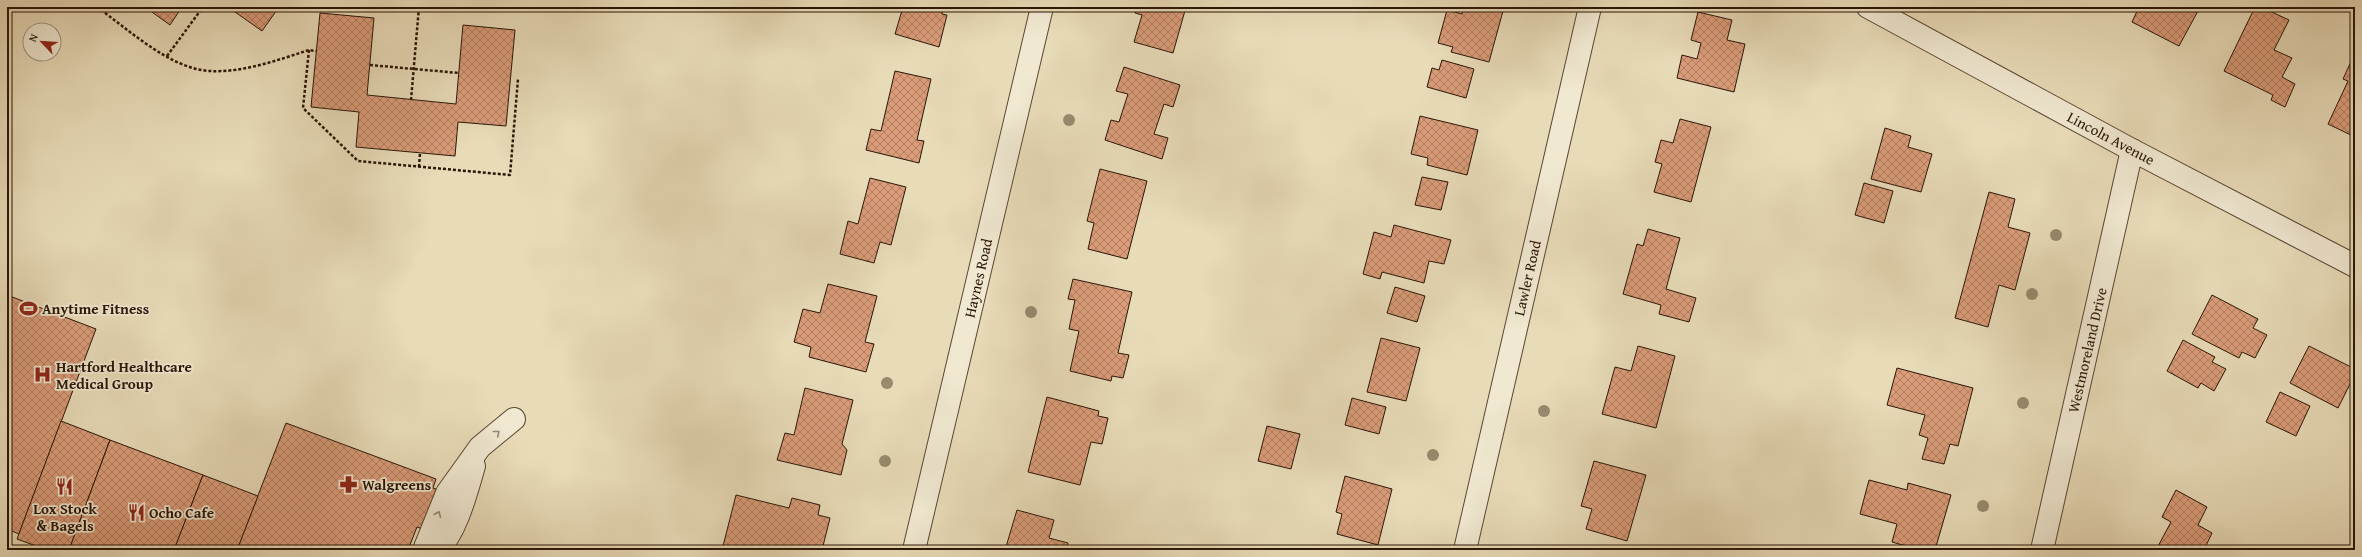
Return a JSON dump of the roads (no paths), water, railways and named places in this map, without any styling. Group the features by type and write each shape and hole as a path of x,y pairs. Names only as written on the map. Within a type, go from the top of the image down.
{"street":[{"name":"Haynes Road","path":"914,550 1042,7"},
{"name":"Lawler Road","path":"1464,550 1590,7"},
{"name":"Lincoln Avenue","path":"1868,7 2132,150 2355,266"},
{"name":"Westmoreland Drive","path":"2042,550 2132,150"},
{"path":"424,550 447,493 480,447 514,420"},
{"path":"437,550 445,543 464,499 480,447"}],"place":[{"name":"Anytime Fitness","path":"29,308"},
{"name":"Hartford Healthcare Medical Group","path":"43,375"},
{"name":"Walgreens","path":"349,484"},
{"name":"Lox Stock & Bagels","path":"65,487"},
{"name":"Ocho Cafe","path":"136,512"}]}
